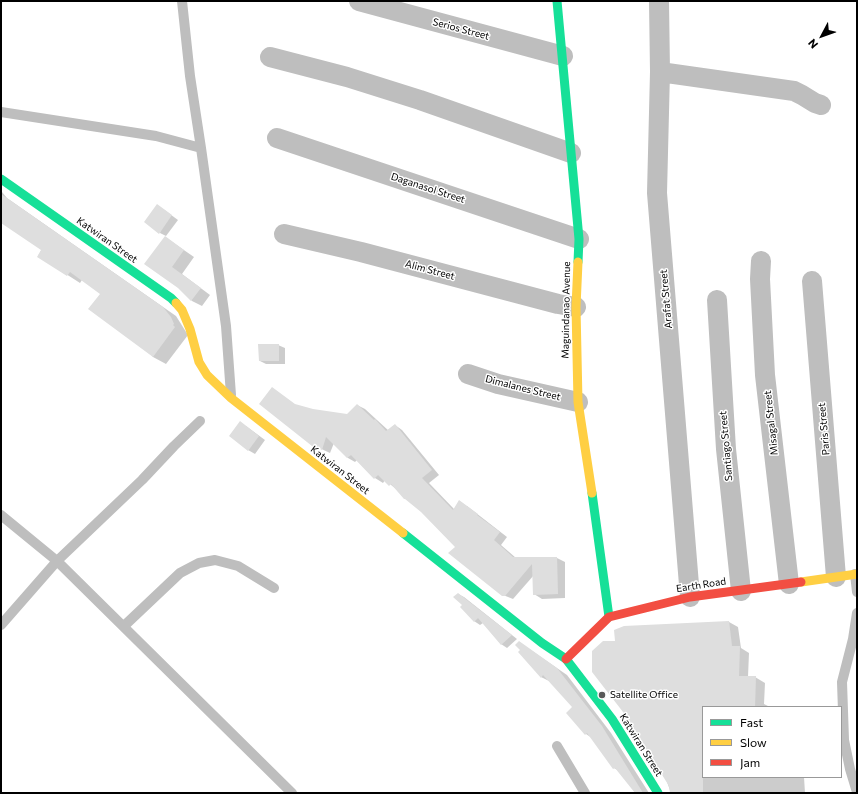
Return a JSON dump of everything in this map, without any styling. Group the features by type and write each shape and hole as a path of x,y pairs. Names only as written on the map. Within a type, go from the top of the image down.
{"street":[{"name":"Serios Street","path":"359,1 563,56"},
{"name":"Maguindanao Avenue","path":"557,1 579,238 576,307 578,402 609,617"},
{"name":"Arafat Street","path":"659,1 660,72 657,193 690,597"},
{"path":"270,57 347,77 420,100 571,153"},
{"path":"660,72 794,91 821,105"},
{"name":"Daganasol Street","path":"277,138 579,238"},
{"name":"Katwiran Street","path":"1,179 171,298 182,310 190,329 199,362 207,376 231,398 536,638 566,659 612,719 658,793"},
{"name":"Alim Street","path":"284,234 361,252 558,304 576,307"},
{"name":"Misagal Street","path":"761,261 760,279 765,375 789,584"},
{"name":"Paris Street","path":"812,281 849,575"},
{"name":"Santiago Street","path":"717,300 726,450 741,591"},
{"name":"Dimalanes Street","path":"468,374 498,384 578,402"},
{"name":"Earth Road","path":"566,659 609,617 690,597 849,575"}],"lane":[{"path":"182,1 190,76 226,326 231,398"},
{"path":"1,112 156,136 201,148"},
{"path":"1,625 57,561 142,480 200,421"},
{"path":"1,514 57,561 292,793"},
{"path":"124,626 180,574 199,563 215,560 238,566 274,588"},
{"path":"849,575 857,592"},
{"path":"857,612 853,639 842,682 844,740 850,769 857,792"},
{"path":"557,746 585,793"}],"building":[{"path":"1,194 163,307 171,317 175,327 153,357 88,309 100,294 70,272 67,276 37,257 41,250 1,223"},
{"path":"157,204 172,215 159,234 144,222"},
{"path":"165,236 184,250 172,267 201,288 191,301 178,288 144,264"},
{"path":"258,344 279,344 279,361 259,361"},
{"path":"272,387 295,404 313,409 347,414 357,404 374,420 375,419 386,431 395,424 432,470 422,478 453,510 459,500 478,514 477,515 500,532 494,540 513,557 557,557 558,594 533,595 532,564 505,596 502,596 448,553 455,547 421,512 404,499 391,484 389,486 378,475 374,479 351,455 347,458 326,437 322,450 312,446 259,404"},
{"path":"240,421 259,436 248,451 229,436"},
{"path":"458,593 512,635 501,645 478,618 474,622 460,607 462,605 453,597"},
{"path":"729,621 732,646 740,646 739,676 756,676 755,706 702,706 703,793 670,793 669,786 623,712 592,672 592,651 603,641 615,641 614,630 624,626"},
{"path":"519,641 557,668 602,726 643,793 635,793 615,768 613,769 587,733 585,735 566,713 572,707 543,675 541,678 518,652 520,650 515,645"}],"traffic: fast":[{"path":"557,1 579,239 578,262"},
{"path":"1,179 176,303"},
{"path":"592,493 609,617"},
{"path":"403,533 542,643 566,659 612,719 658,793"}],"traffic: slow":[{"path":"578,262 576,307 578,402 592,493"},
{"path":"176,303 182,310 190,329 199,362 207,375 231,398 403,533"},
{"path":"801,582 857,574"}],"traffic: jam":[{"path":"566,659 609,617 690,597 801,582"}],"place":[{"name":"Satellite Office","path":"602,695"}]}
